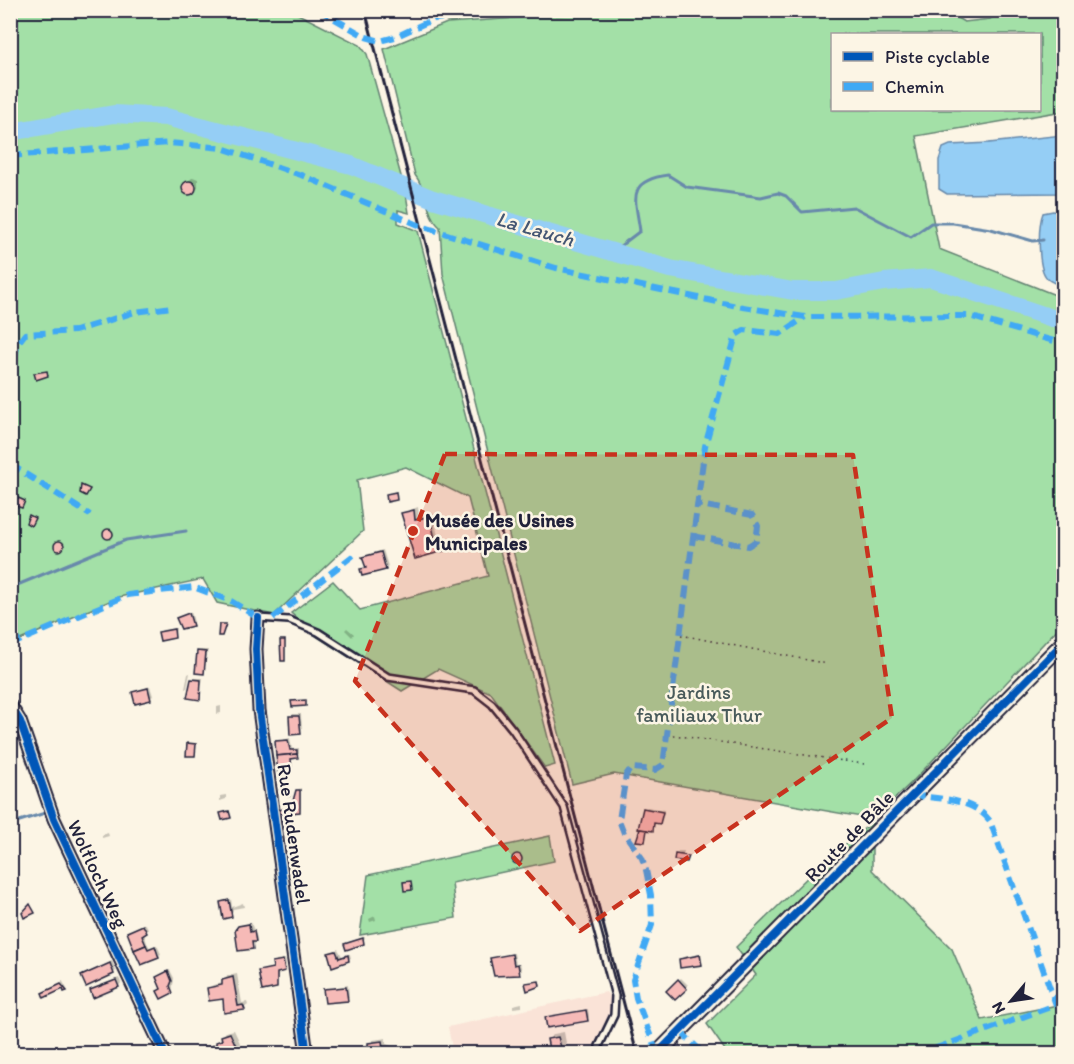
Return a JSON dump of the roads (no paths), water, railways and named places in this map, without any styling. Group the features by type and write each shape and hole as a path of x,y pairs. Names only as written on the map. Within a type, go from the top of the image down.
{"main road":[{"name":"Route de Bâle","path":"657,1053 1064,642"}],"street":[{"name":"Rue Rudenwadel","path":"258,618 256,649 259,710 307,1053"},
{"name":"Wolfloch Weg","path":"10,705 20,721 54,819 165,1053"}],"lane":[{"path":"258,618 289,620 318,632 388,677 474,690 492,704 513,730 564,807 615,996 614,1015 599,1046 599,1053"}],"water":[{"path":"1063,135 1063,193 947,194 939,189 939,160 943,148 950,145"},
{"path":"1053,211 1063,213 1063,287 1047,278 1041,265 1039,237 1041,219 1043,213"}],"waterway":[{"name":"La Lauch","path":"10,132 114,114 166,117 351,165 433,199 670,269 793,291 836,291 884,282 931,278 1064,322"},
{"path":"611,253 640,231 636,201 639,187 654,178 668,175 687,187 761,197 778,193 786,196 802,212 854,207 911,237 931,223 953,223 991,229 1033,241 1043,240"},
{"path":"10,588 126,540 186,531"},
{"path":"10,824 45,813"}],"railway":[{"path":"365,10 637,1054"}],"place":[{"name":"Musée des Usines Municipales","path":"413,531"}],"park label":[{"name":"Jardins familiaux Thur","path":"699,704"}]}
